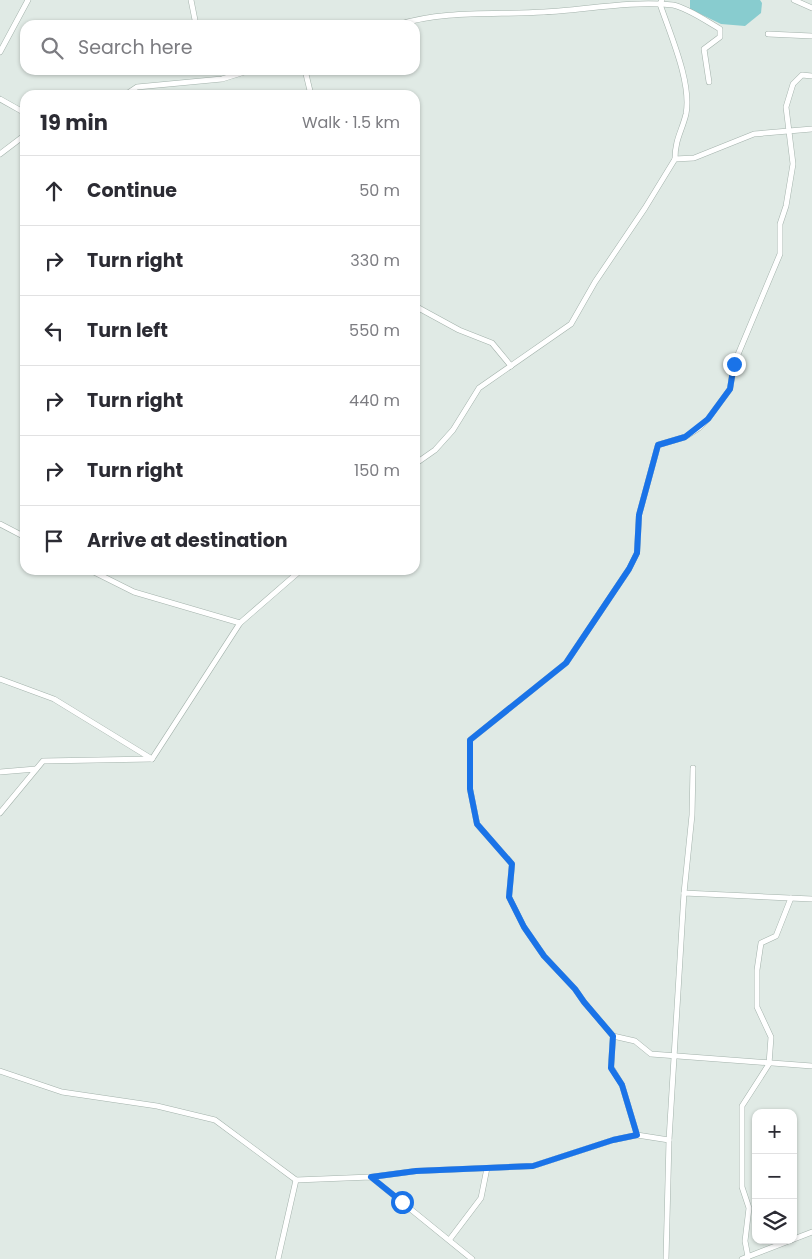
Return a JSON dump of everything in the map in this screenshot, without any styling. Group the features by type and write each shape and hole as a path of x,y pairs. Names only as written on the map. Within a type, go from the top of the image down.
{"street":[{"path":"0,52 28,0"},
{"path":"191,0 195,20"},
{"path":"794,0 812,8"},
{"path":"420,460 435,450 453,430 479,388 571,324 595,282 646,208 674,159 675,143 686,114 687,101 683,78 661,2"},
{"path":"418,20 461,14 545,12 614,3 661,2 675,5 720,29 720,37 717,42 704,49 709,82"},
{"path":"768,34 812,36"},
{"path":"132,90 137,87 222,79 235,75"},
{"path":"306,75 310,90"},
{"path":"812,76 802,75 793,84 786,107 793,164 789,193 780,224 780,254 734,364 730,389 699,428 685,437 658,445 639,515 637,553 629,569 573,656 470,740 470,789 477,824 512,864 509,897 524,927 544,956 570,982 613,1036 635,1041 651,1054 812,1066"},
{"path":"0,99 20,110"},
{"path":"674,159 694,158 754,134 777,133 788,129 812,129"},
{"path":"0,154 20,139"},
{"path":"420,309 459,330 492,343 511,366"},
{"path":"0,524 20,534"},
{"path":"100,575 134,592 240,623"},
{"path":"152,759 240,623 295,575"},
{"path":"0,679 54,699 152,759"},
{"path":"0,813 43,762 152,759"},
{"path":"666,1259 669,1140 684,893 692,815 693,768"},
{"path":"0,772 37,769"},
{"path":"684,893 812,899"},
{"path":"790,898 776,936 762,943 757,970 757,1007 771,1037 769,1064 742,1106 742,1187 749,1208 745,1258 812,1232"},
{"path":"613,1036 611,1068 622,1085 637,1135"},
{"path":"0,1071 62,1092 157,1106 215,1120 296,1180 371,1177 416,1171 533,1166 613,1140 637,1135 669,1140"},
{"path":"450,1239 481,1198 487,1168"},
{"path":"371,1177 450,1239 472,1259"},
{"path":"278,1259 296,1180"}],"water":[{"path":"690,0 760,0 762,3 761,13 745,26 721,24 690,9"}],"route":[{"path":"402,1202 371,1177 416,1171 533,1166 613,1140 637,1135 628,1114 622,1085 611,1068 613,1036 558,969 544,956 524,927 509,897 512,864 477,824 470,789 470,740 573,656 629,569 637,553 640,527 639,515 658,445 685,437 699,428 708,419 730,389 734,364"}]}
